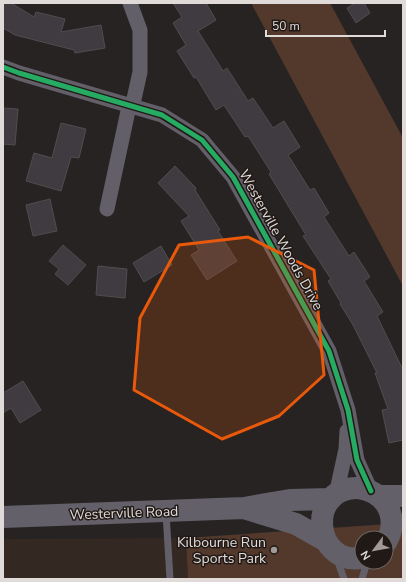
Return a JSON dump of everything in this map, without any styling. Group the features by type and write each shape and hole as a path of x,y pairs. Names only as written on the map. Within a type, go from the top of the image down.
{"main road":[{"name":"Westerville Road","path":"3,517 244,508 290,500 333,497 344,490 353,488 362,488 375,494 403,496"},
{"path":"375,494 386,504 391,515 392,530"},
{"path":"330,546 322,531 321,519 325,508 333,497"},
{"name":"Westerville Road","path":"244,508 296,524 341,555 354,558"}],"street":[{"path":"107,209 128,111 134,99 140,72 140,30 130,3"},
{"name":"Westerville Woods Drive","path":"3,67 162,115 202,140 233,177 329,351 348,410 357,460 375,494"},
{"name":"Westerville Woods Drive","path":"333,497 346,449 348,410"}],"lane":[{"path":"166,511 170,579"},
{"path":"330,546 344,579"}],"highlighted area":[{"path":"248,237 314,270 324,375 279,416 222,439 134,390 140,318 179,245"}],"shaded area":[{"path":"251,3 330,3 403,138 403,286"},
{"name":"Kilbourne Run Sports Park","path":"403,523 403,579 188,579 186,538"},
{"path":"186,538 188,579 3,579 3,539"}],"building":[{"path":"3,3 11,3 34,17 36,12 65,19 61,32 101,25 105,48 75,53 74,50 15,35 3,28"},
{"path":"173,3 206,3 216,20 198,31 223,71 227,68 248,101 253,98 273,128 284,121 300,147 288,155 310,190 314,188 329,213 324,217 349,256 354,252 370,277 364,281 383,312 377,316 403,370 403,440 389,443 382,410 388,409 375,373 377,373 353,325 328,281 331,279 303,236 306,235 269,174 271,172 248,136 245,137 224,105 216,110 196,77 194,78 177,51 186,45 173,23 182,17"},
{"path":"355,3 364,3 370,13 356,23 347,8"},
{"path":"3,108 18,109 15,145 3,144"},
{"path":"61,123 86,129 79,158 71,157 61,191 26,181 34,153 52,158"},
{"path":"175,166 196,188 195,190 220,230 218,231 237,261 207,280 191,255 199,250 181,221 189,216 158,183"},
{"path":"50,199 57,231 33,236 26,205"},
{"path":"63,245 86,265 68,285 55,274 59,269 49,261"},
{"path":"161,246 172,265 144,282 133,263"},
{"path":"98,266 127,269 125,298 96,295"},
{"path":"23,381 41,410 20,423 11,408 3,413 3,393"}],"cycle path":[{"path":"3,67 162,115 202,140 233,177 329,351 348,410 357,460 371,491"}],"place":[{"name":"Kilbourne Run Sports Park","path":"274,550"}]}
